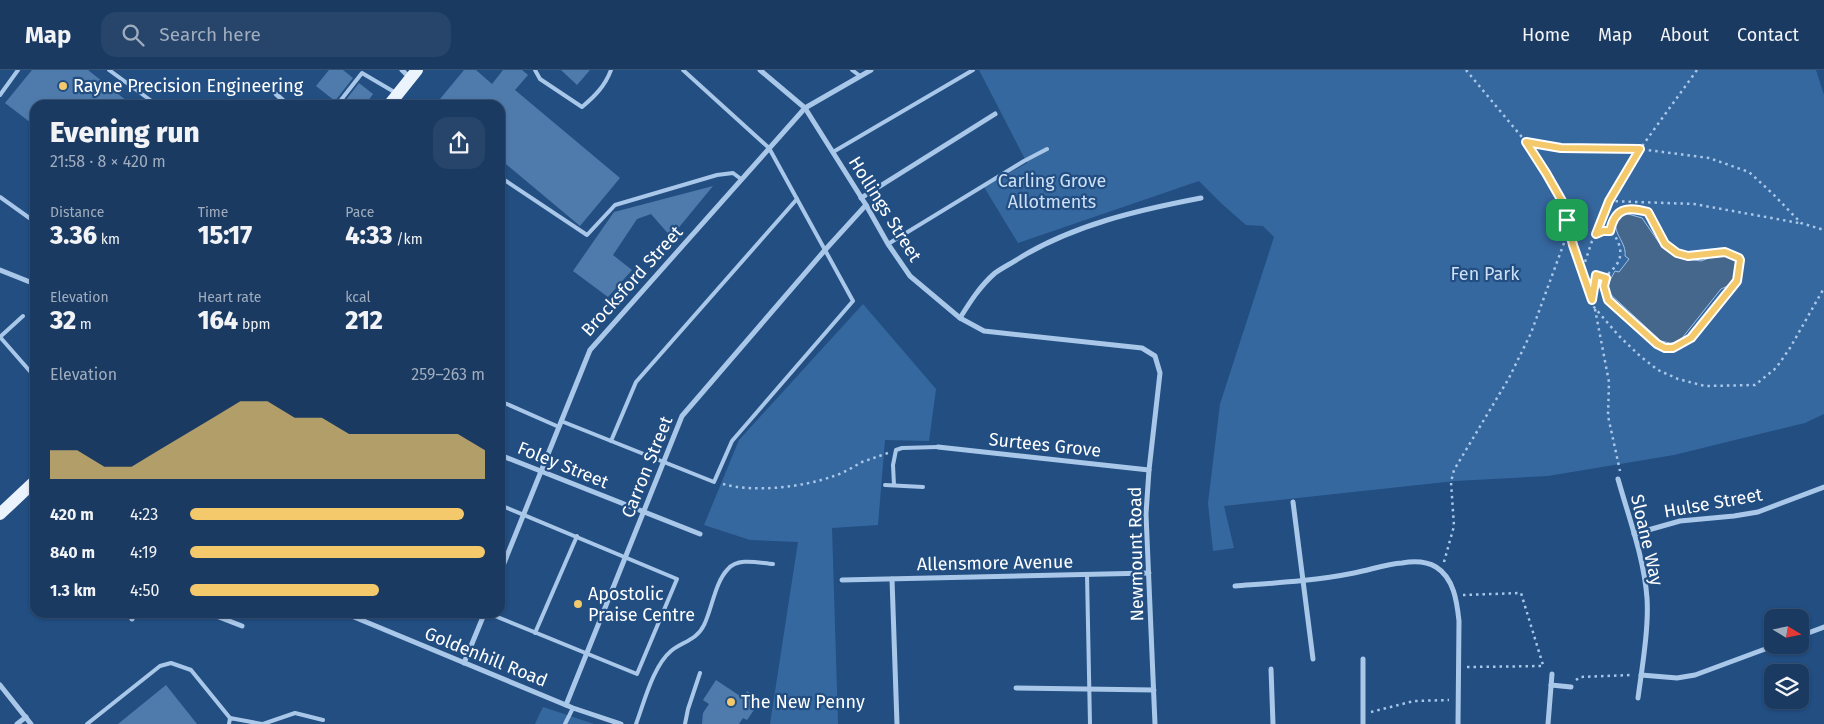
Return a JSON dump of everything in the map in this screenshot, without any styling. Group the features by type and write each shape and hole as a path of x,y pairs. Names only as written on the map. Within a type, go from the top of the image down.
{"main road":[{"path":"396,100 410,73"},
{"path":"0,514 30,486"}],"street":[{"name":"Hollings Street","path":"760,70 805,108 866,205 888,244 910,276 960,318 984,330 1142,348 1155,356"},
{"name":"Brocksford Street","path":"505,556 524,515 590,350 805,108 870,70"},
{"path":"276,94 283,100"},
{"path":"861,198 995,114"},
{"path":"960,318 974,295 996,273 1038,247 1083,228 1147,208 1201,198"},
{"name":"Carron Street","path":"566,705 682,416 866,205"},
{"path":"0,270 30,282"},
{"name":"Newmount Road","path":"1155,356 1160,373 1146,514 1156,724"},
{"name":"Surtees Grove","path":"938,448 1149,470"},
{"name":"Foley Street","path":"505,457 700,534"},
{"name":"Sloane Way","path":"1618,479 1643,571 1647,599 1638,698"},
{"name":"Hulse Street","path":"1634,534 1680,521 1758,512 1824,487"},
{"path":"1293,502 1313,659"},
{"path":"1235,586 1303,581 1354,574 1400,563 1426,563 1441,571 1450,582 1460,621 1458,724"},
{"name":"Allensmore Avenue","path":"842,580 1149,573"},
{"path":"892,579 898,724"},
{"path":"221,618 242,626"},
{"name":"Goldenhill Road","path":"356,618 573,708 621,724"},
{"path":"464,663 483,618"},
{"path":"1809,633 1824,627"},
{"path":"1641,675 1677,678 1695,675 1764,649"},
{"path":"1363,659 1364,724"},
{"path":"1271,669 1273,724"},
{"path":"1548,724 1552,674"},
{"path":"0,685 31,724"},
{"path":"1551,686 1571,687"},
{"path":"1016,688 1154,690"},
{"path":"17,724 26,717"}],"lane":[{"path":"0,95 18,70"},
{"path":"109,70 150,100"},
{"path":"535,70 540,79 582,107 606,83 611,70"},
{"path":"505,403 611,441 714,482 732,441 853,301 769,148 684,70"},
{"path":"852,70 860,76"},
{"path":"833,152 973,70"},
{"path":"341,100 362,73 396,100"},
{"path":"888,244 1047,149"},
{"path":"505,180 587,235 615,205 717,175 733,173 741,179"},
{"path":"0,197 30,218"},
{"path":"611,441 636,382 797,199"},
{"path":"23,316 0,337 30,371"},
{"path":"894,485 893,465 896,450 902,448 938,448"},
{"path":"885,485 923,487"},
{"path":"500,618 637,674 677,579 626,556 505,507"},
{"path":"536,633 577,536"},
{"path":"636,724 658,666 671,651 690,641 703,627 719,585 728,568 742,561 772,564"},
{"path":"1087,574 1090,724"},
{"path":"88,724 160,666 171,663 191,670 230,718 262,724 295,713 323,720"},
{"path":"685,724 700,673"},
{"path":"565,724 573,708"},
{"path":"229,724 230,718"}],"path":[{"path":"1466,70 1526,142 1562,201 1573,245 1594,307 1608,382 1608,416 1622,478 1618,479"},
{"path":"1583,270 1592,240 1609,201 1640,149 1697,70"},
{"path":"1526,142 1561,148 1640,149 1709,158 1749,172 1774,194 1800,223"},
{"path":"1609,201 1694,204 1800,223 1824,230"},
{"path":"1596,234 1610,231 1615,235 1620,255 1618,263 1606,278 1604,286 1608,300 1657,344 1665,348 1673,348 1691,338 1737,281 1739,258 1725,252 1688,256 1677,253 1665,244 1648,212 1641,210 1618,213 1614,217 1610,231"},
{"path":"1441,571 1454,526 1451,482 1454,470 1508,378 1531,333 1564,243 1567,220"},
{"path":"1592,300 1596,275 1606,278"},
{"path":"1594,307 1619,336 1658,370 1678,379 1705,386 1755,385 1781,362 1824,288"},
{"path":"714,482 753,488 814,482 836,476 863,462 896,450"},
{"path":"1455,596 1521,593 1543,666 1552,674"},
{"path":"1459,667 1543,666"},
{"path":"1571,687 1580,677 1641,675"},
{"path":"1364,715 1414,701 1458,700"}],"green space":[{"name":"Fen Park","path":"979,70 1816,70 1824,95 1824,414 1805,423 1674,455 1548,476 1455,481 1224,506 1234,548 1213,551 1208,503 1220,404 1274,237 1263,226 1246,225 1199,181 1018,243 984,187 1027,163"},
{"path":"863,304 936,389 929,441 885,440 878,525 832,528 838,724 770,724 798,542 750,540 704,525 739,440"},
{"path":"543,707 594,724 535,724"}],"shaded area":[{"path":"1628,214 1642,218 1660,244 1676,257 1701,261 1719,254 1739,260 1734,283 1721,289 1679,342 1661,341 1608,292 1608,284 1615,271 1619,272 1629,259 1625,256 1624,246 1616,228 1617,218"}],"building":[{"name":"Rayne Precision Engineering","path":"32,70 88,70 126,100 30,100 30,122 5,103"},
{"path":"329,70 343,70 353,78 336,100 316,86"},
{"path":"464,70 476,70 492,84 503,70 522,70 528,75 515,90 620,178 580,226 505,163 505,100 439,100"},
{"path":"561,70 590,70 577,85"},
{"path":"359,83 373,94 369,100 346,100"},
{"path":"713,186 671,237 651,214 637,219 613,255 632,270 608,297 573,271 614,212"},
{"name":"The New Penny","path":"716,680 743,698 747,691 758,698 753,705 756,707 747,720 743,718 739,724 702,724 703,713 709,704 703,700"},
{"path":"166,685 197,724 118,724"}],"place":[{"name":"Rayne Precision Engineering","path":"63,86"},
{"name":"Apostolic Praise Centre","path":"578,604"},
{"name":"The New Penny","path":"731,702"}],"route":[{"path":"1526,142 1561,148 1593,150 1640,149 1609,201 1596,234 1610,231 1614,217 1618,213 1641,210 1648,212 1665,244 1677,253 1688,256 1725,252 1739,258 1740,266 1737,281 1691,338 1684,344 1673,348 1665,348 1646,335 1608,300 1604,286 1606,278 1596,275 1592,300 1573,245 1567,220 1562,201 1526,142"}],"park label":[{"name":"Carling Grove Allotments","path":"1052,191"}]}
